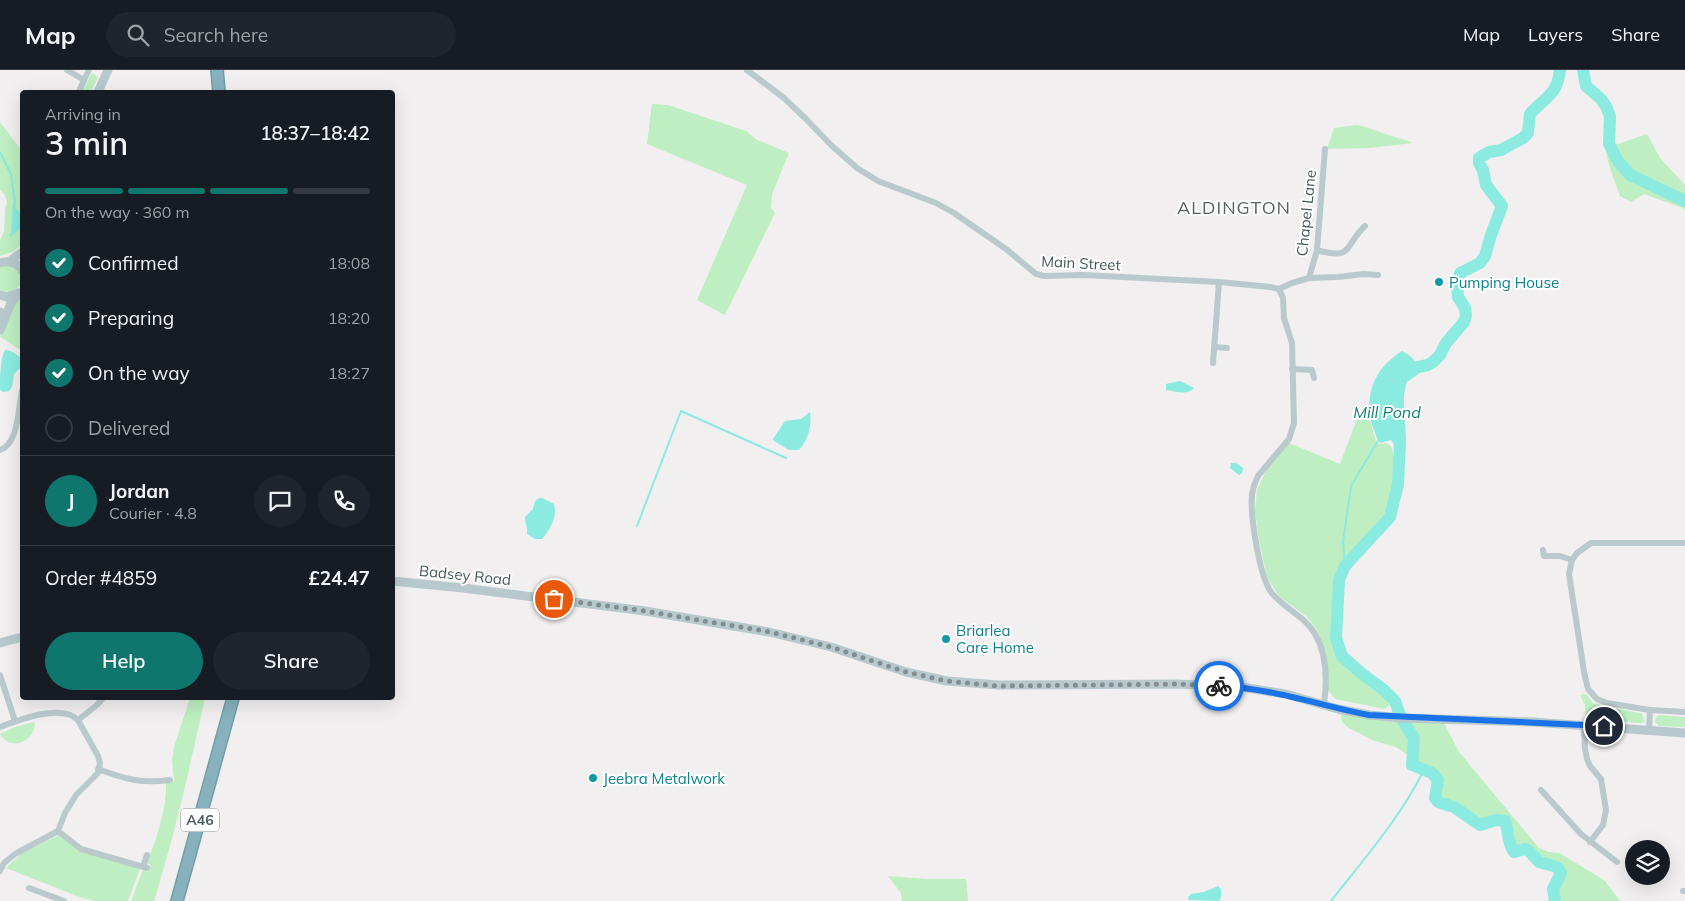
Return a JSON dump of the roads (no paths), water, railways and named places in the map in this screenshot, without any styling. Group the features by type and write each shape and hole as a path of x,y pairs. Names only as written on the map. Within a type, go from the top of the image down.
{"highway":[{"path":"217,70 219,90"},
{"name":"A46","path":"178,901 232,700"}],"main road":[{"path":"99,90 108,70"},
{"path":"0,263 10,261 20,254"},
{"path":"10,261 20,268"},
{"path":"0,295 7,297 20,291"},
{"path":"0,330 11,303 20,292"},
{"name":"Badsey Road","path":"395,581 645,611 770,632 831,647 906,672 947,681 998,686 1178,684 1241,687 1286,694 1369,715 1584,725 1685,733"},
{"path":"0,644 20,638"}],"street":[{"path":"67,70 84,80"},
{"path":"80,90 89,70"},
{"name":"Main Street","path":"747,70 784,98 856,168 878,181 936,203 954,213 1006,248 1036,274 1044,276 1219,282 1270,287 1279,290"},
{"name":"Chapel Lane","path":"1309,278 1317,250 1325,149"},
{"path":"1317,250 1327,253 1345,252 1350,247 1354,237 1365,226"},
{"path":"1324,705 1325,670 1316,634 1302,618 1284,606 1270,590 1262,572 1253,524 1252,495 1258,476 1289,439 1294,424 1292,343 1284,318 1282,294 1279,290 1292,283 1309,278 1364,274 1378,275"},
{"path":"1213,362 1219,282"},
{"path":"1214,347 1227,348"},
{"path":"1292,369 1312,370 1314,378"},
{"path":"0,450 8,446 20,418"},
{"path":"1685,543 1591,543 1577,553 1572,560 1569,574 1588,689 1597,699 1607,703 1650,710 1685,712"},
{"path":"1543,550 1544,556 1560,556 1572,560"},
{"path":"0,674 15,721"},
{"path":"78,720 101,700"},
{"path":"1648,730 1650,710"},
{"path":"0,727 28,717 66,713 78,720 100,763 98,773 76,795 65,813 58,831 2,862 0,871"},
{"path":"1584,725 1587,759 1600,779 1606,810 1603,825 1590,842"},
{"path":"98,769 139,782 170,780"},
{"path":"1541,790 1570,823 1590,842 1617,862"},
{"path":"58,831 81,849 145,867 147,855"},
{"path":"29,888 64,901"}],"water":[{"path":"13,203 15,203 16,209 20,213 20,229 10,237"},
{"path":"5,350 20,358 20,368 14,374 12,387 9,391 3,392 0,390 2,358"},
{"name":"Mill Pond","path":"1402,351 1414,360 1417,369 1417,373 1410,375 1405,391 1406,441 1395,444 1391,440 1380,443 1371,420 1370,394 1376,377 1381,370"},
{"path":"1180,381 1194,388 1188,392 1166,390 1166,384"},
{"path":"810,412 809,432 799,450 789,450 774,441 773,439 785,421 801,419"},
{"path":"1231,463 1236,463 1243,468 1242,473 1239,475 1230,468"},
{"path":"539,498 554,504 555,513 550,527 542,539 535,539 527,534 525,517 533,509 535,501"},
{"path":"1218,886 1221,889 1219,901 1189,900 1188,897 1191,894 1204,892"}],"waterway":[{"path":"1405,376 1418,367 1428,365 1434,361 1464,322 1465,308 1458,297 1457,286 1460,273 1480,263 1485,256 1502,206 1486,185 1479,158 1489,152 1501,150 1523,138 1528,133 1530,114 1553,91 1560,70"},
{"path":"1583,70 1586,86 1601,99 1607,108 1610,117 1609,144 1618,161 1630,175 1685,201"},
{"path":"0,152 11,174 15,204"},
{"path":"637,526 681,411 786,458"},
{"path":"1392,430 1400,443 1398,484 1390,517 1345,566 1339,580 1336,638 1342,656 1395,701 1401,718 1414,738 1412,765 1432,773 1438,780 1435,798 1438,802 1454,807 1480,825 1496,820 1505,821 1510,845 1514,852 1525,849 1539,862 1557,867 1561,873 1553,889 1555,901"},
{"path":"1345,566 1343,542 1351,486 1379,439"},
{"path":"1331,901 1393,821 1424,770"}],"place":[{"name":"Pumping House","path":"1439,282"},
{"name":"Briarlea Care Home","path":"946,639"},
{"name":"Jeebra Metalwork","path":"593,778"}],"district":[{"name":"ALDINGTON","path":"1234,207"}]}
